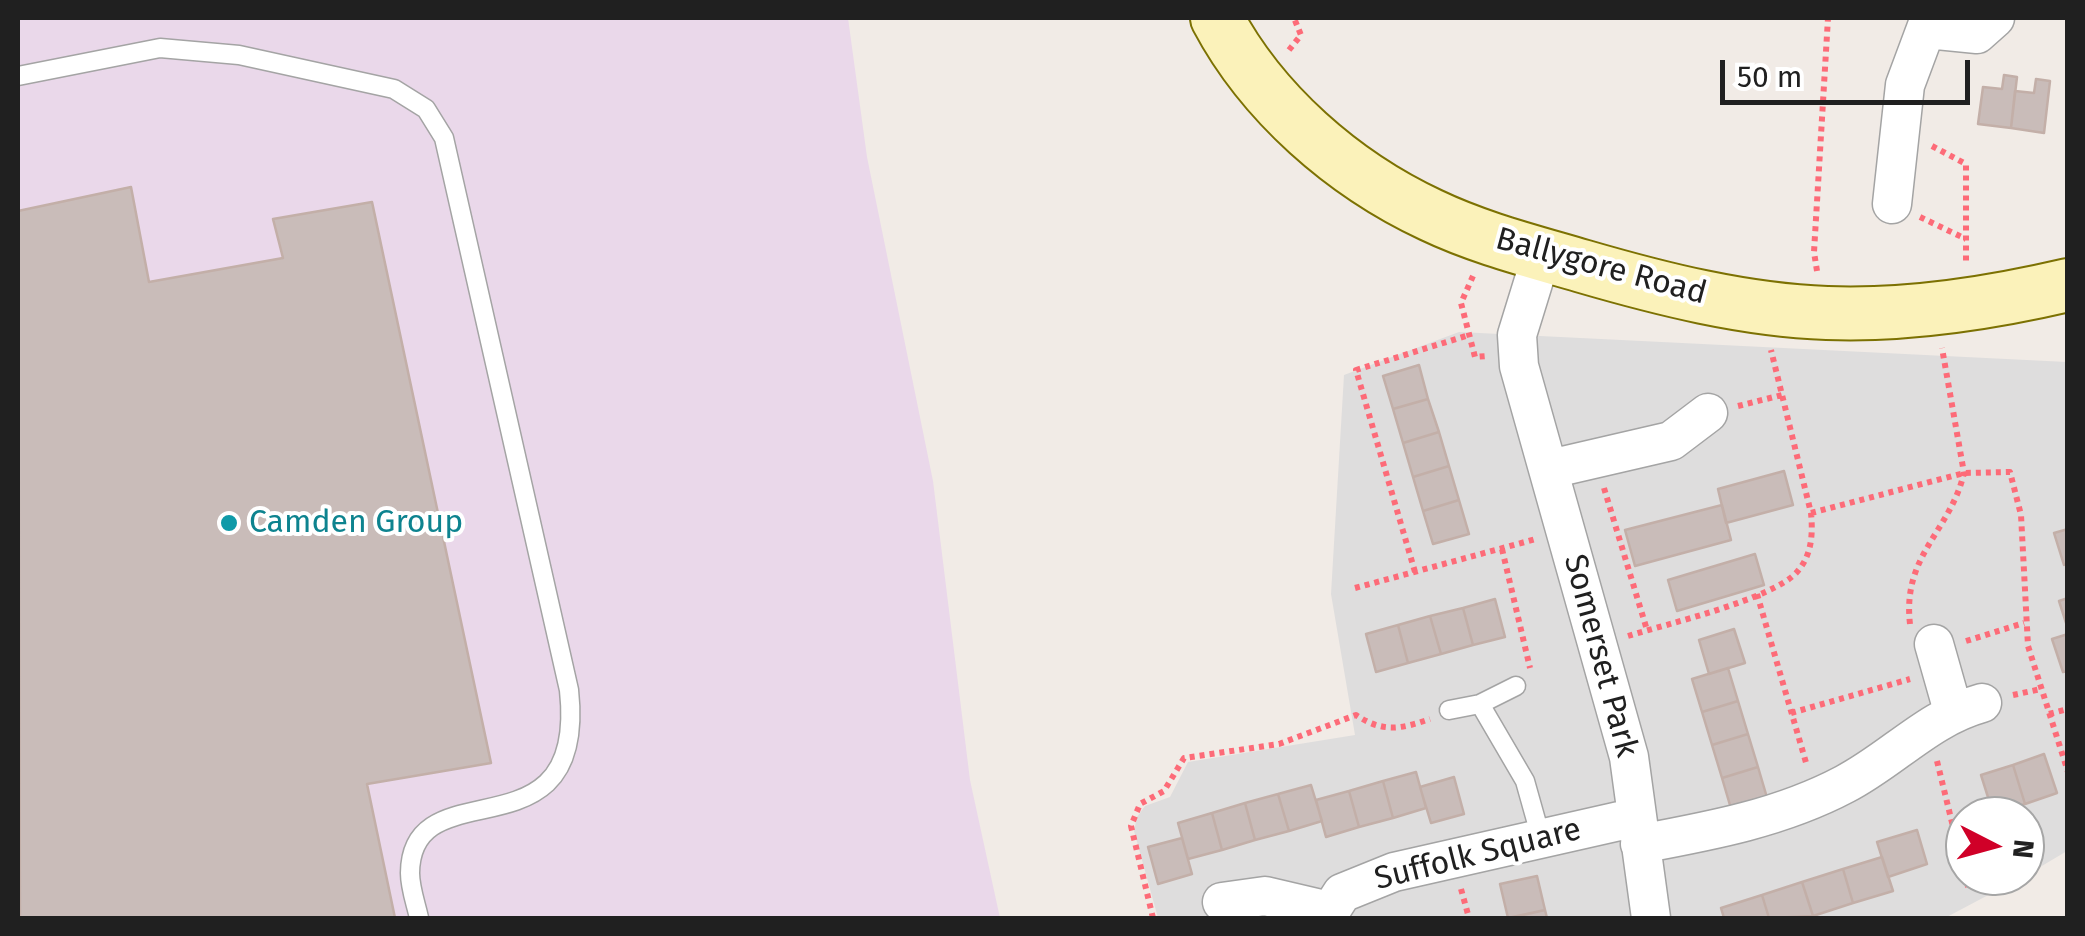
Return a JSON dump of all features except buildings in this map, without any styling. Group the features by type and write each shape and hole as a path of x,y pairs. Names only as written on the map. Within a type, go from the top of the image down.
{"street":[{"name":"Ballygore Road","path":"1217,18 1262,86 1350,166 1429,214 1488,238 1654,286 1800,311 1951,305 2068,284"},
{"path":"1892,204 1905,85 1929,24 1977,34 1995,18"},
{"name":"Somerset Park","path":"1542,254 1522,316 1518,355 1629,757 1651,918"},
{"path":"1550,469 1671,441 1708,414"},
{"path":"1638,830 1758,818 1816,798 1866,772 1954,713 1938,655"},
{"name":"Suffolk Square","path":"1222,902 1266,896 1328,915 1342,893 1381,876 1541,838 1638,830"}],"lane":[{"path":"18,76 141,50 197,49 380,83 416,102 440,128 457,183 569,690 571,716 565,754 548,786 528,798 463,813 426,834 411,868 419,918"},
{"path":"1450,710 1480,704 1516,686"},
{"path":"1480,704 1525,781 1541,838"}],"path":[{"path":"1596,647 1781,585 1797,572 1813,535 1770,344 1800,311 1814,252 1828,18"},
{"path":"1900,130 1966,164 1966,239 1951,305 1964,473 1960,491 1918,558 1906,596 1910,630 1938,655"},
{"path":"1892,204 1966,239"},
{"path":"1488,238 1462,303 1469,335 1475,357 1518,355"},
{"path":"1415,572 1356,370 1469,335"},
{"path":"1596,458 1647,630"},
{"path":"1811,513 1964,473 2003,469 2016,483 2024,622 2068,772"},
{"path":"1355,588 1566,531"},
{"path":"1502,549 1532,665 1516,686"},
{"path":"1757,594 1816,798"},
{"path":"1791,712 2024,622"},
{"path":"2049,714 2068,709"},
{"path":"1153,918 1131,826 1140,804 1164,791 1184,758 1279,744 1356,715 1374,727 1390,730 1450,710"},
{"path":"1954,713 1960,796"}],"shaded area":[{"path":"18,18 848,18 867,157 933,481 970,780 1000,918 18,918"},
{"path":"1459,332 2067,362 2067,851 2045,864 2045,796 1945,796 1945,896 1986,896 1945,918 1158,918 1134,831 1145,806 1170,797 1188,762 1355,735 1331,594 1344,375"}],"place":[{"name":"Camden Group","path":"229,523"}]}
